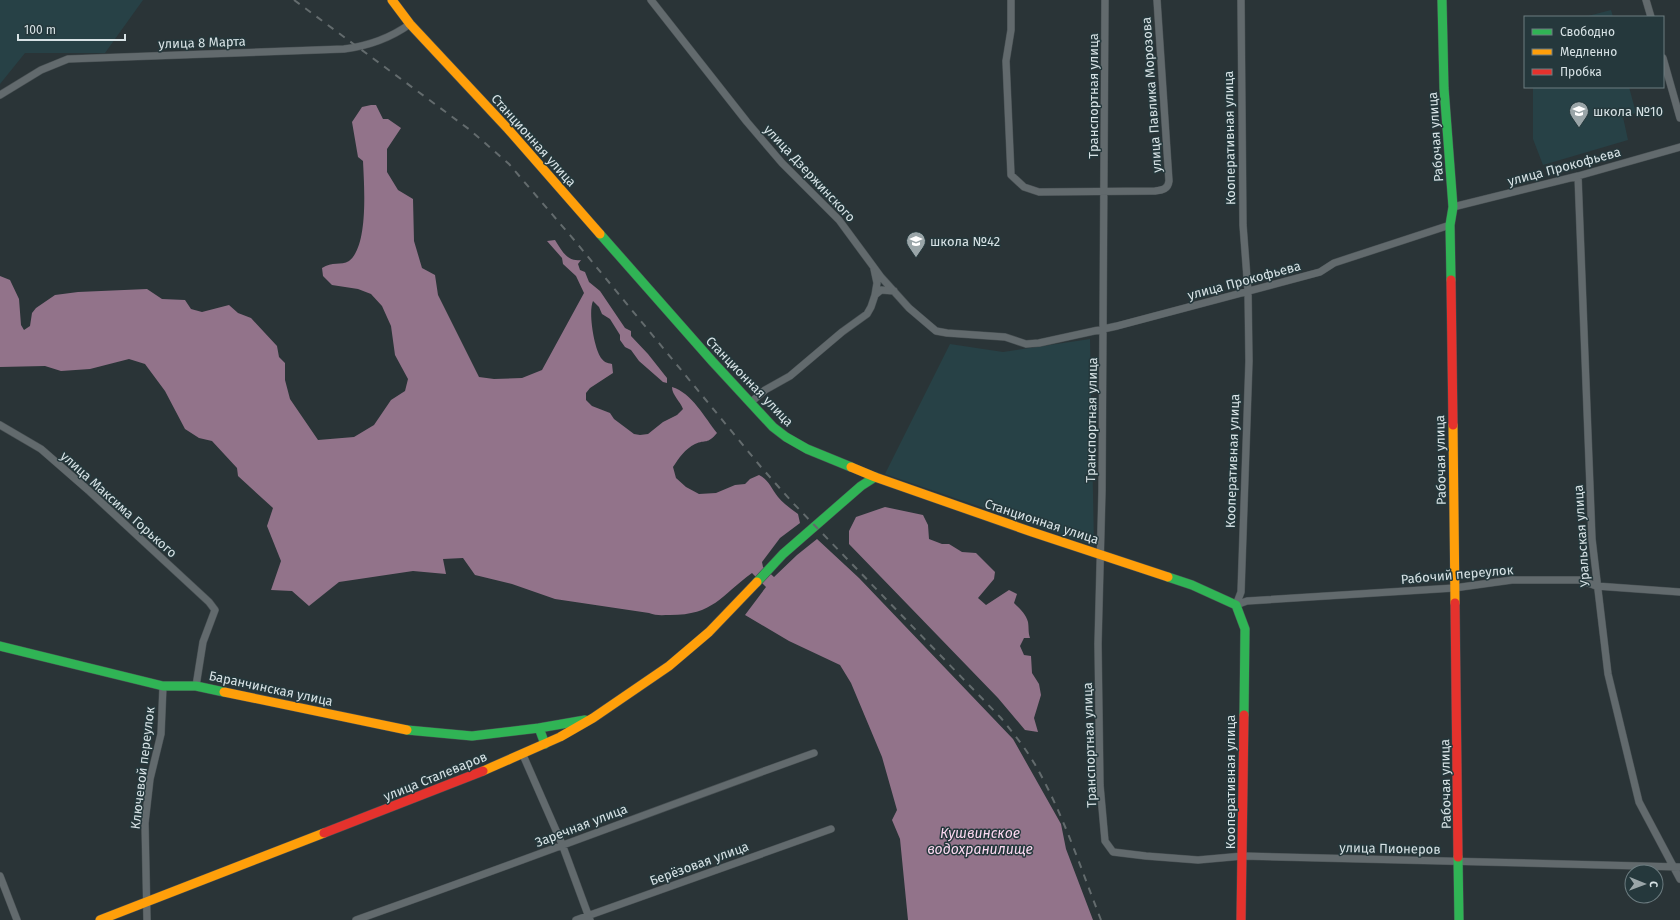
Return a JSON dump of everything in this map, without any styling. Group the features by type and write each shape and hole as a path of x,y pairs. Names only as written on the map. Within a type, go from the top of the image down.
{"street":[{"name":"Станционная улица","path":"392,0 410,24 442,56 508,129 627,266 750,403 773,427 795,443 874,477 1032,532 1100,553 1192,585 1236,605"},
{"name":"улица Дзержинского","path":"651,0 747,122 782,163 839,220 874,268 909,308 936,331 1005,337 1026,344 1039,343"},
{"path":"1011,0 1011,30 1006,61 1011,175 1024,187 1039,192 1104,190"},
{"name":"Транспортная улица","path":"1105,0 1104,329 1098,644 1100,786 1105,841"},
{"name":"улица Павлика Морозова","path":"1104,190 1155,191 1166,188 1169,181 1157,0"},
{"name":"Кооперативная улица","path":"1241,0 1243,225 1248,291 1248,361 1241,592 1236,605 1245,629 1241,920"},
{"name":"Рабочая улица","path":"1442,0 1444,88 1453,207 1450,225 1459,920"},
{"path":"1646,0 1651,16"},
{"name":"улица 8 Марта","path":"0,95 41,70 68,59 344,49 377,42 394,35 410,24"},
{"path":"1664,62 1680,118"},
{"name":"улица Прокофьева","path":"1453,207 1578,176 1680,147"},
{"name":"Уральская улица","path":"1578,176 1592,539 1596,586 1608,674 1639,802 1677,868 1680,879"},
{"name":"улица Прокофьева","path":"1039,343 1104,329 1320,272 1334,263 1450,225"},
{"path":"750,403 765,390 790,376 842,332 866,314 871,307 875,295 877,283 874,268"},
{"path":"875,295 881,290 894,291"},
{"name":"улица Максима Горького","path":"0,425 41,449 88,490 209,602 215,610 203,642 196,686"},
{"name":"улица Сталеваров","path":"100,920 523,755 593,718 682,657 709,632 783,554 861,486 874,477"},
{"name":"Рабочий переулок","path":"1236,605 1247,601 1454,588 1512,580 1581,580 1596,586 1680,592"},
{"name":"Баранчинская улица","path":"0,646 163,686 196,686 401,729 472,736 539,728 593,718"},
{"name":"Ключевой переулок","path":"147,920 145,823 150,779 161,734 163,686"},
{"path":"539,728 545,744"},
{"name":"Заречная улица","path":"356,920 516,863 562,844 814,753"},
{"path":"523,755 562,844 589,917"},
{"name":"Берёзовая улица","path":"576,920 589,917 831,829"},
{"name":"улица Пионеров","path":"1105,841 1113,852 1198,860 1243,856 1677,868"},
{"path":"0,876 17,920"}],"shaded area":[{"path":"0,0 143,0 105,53 25,53 0,84"},
{"path":"1611,10 1613,16 1588,16"},
{"name":"школа №10","path":"1533,88 1629,88 1636,113 1623,117 1628,140 1543,165 1533,139"},
{"path":"1090,339 1094,546 885,474 950,344 1003,352"}],"water":[{"name":"Кушвинское водохранилище","path":"376,105 383,119 388,119 401,128 387,149 387,172 398,190 413,199 414,241 422,268 435,275 438,295 479,377 494,379 522,378 542,370 584,293 576,276 563,264 562,258 547,241 555,240 565,255 572,259 581,260 578,264 580,270 585,272 589,282 600,291 625,328 631,331 631,336 667,378 667,383 663,382 639,361 631,350 625,347 620,340 620,335 610,319 602,314 599,307 593,301 591,321 596,346 602,359 612,364 613,373 590,388 586,393 586,400 592,406 610,413 614,419 634,434 640,435 648,434 663,422 677,415 683,409 673,393 672,387 679,390 692,400 717,433 709,440 691,446 682,454 673,467 676,478 686,487 699,494 716,493 735,485 745,484 750,479 759,475 762,477 768,482 780,500 798,514 800,523 780,538 762,562 763,567 774,577 797,555 817,539 859,578 1013,739 1061,824 1066,849 1093,920 908,920 900,839 892,820 897,810 882,757 851,683 840,665 789,641 745,615 766,587 752,573 716,603 707,608 697,612 685,614 654,615 555,599 512,584 475,575 463,558 443,559 446,574 413,571 339,582 309,606 292,591 271,590 281,561 267,526 273,508 238,476 237,468 212,441 199,438 185,429 165,391 145,364 129,359 90,369 61,371 45,366 0,367 0,276 10,280 19,299 21,325 24,330 30,326 32,313 36,308 55,295 78,292 147,289 162,299 185,300 191,309 202,312 229,305 238,313 251,318 277,346 279,357 285,363 285,380 290,399 318,440 354,437 374,425 391,400 405,391 408,379 395,355 391,326 382,306 371,294 358,289 332,285 323,276 322,268 349,261 360,242 364,214 363,161 358,157 352,122 362,107"},
{"path":"885,507 923,515 928,525 929,539 942,544 949,544 962,552 976,553 995,572 994,579 978,598 986,605 1009,590 1017,594 1014,603 1026,616 1030,638 1024,638 1020,646 1024,655 1031,656 1032,673 1039,684 1041,695 1034,718 1038,732 1025,730 998,698 849,544 849,531 856,517"}],"railway":[{"path":"294,0 470,130 509,164 575,241 761,467 792,502 1001,718 1029,755 1047,786 1072,843 1101,920"}],"traffic: fast":[{"path":"1442,0 1444,88 1453,207 1450,225 1451,280"},
{"path":"600,234 712,361 773,427 786,437 807,449 851,467"},
{"path":"757,582 783,554 861,486 875,477"},
{"path":"1168,577 1192,585 1236,605 1245,629 1244,715"},
{"path":"0,646 163,686 196,686 224,692"},
{"path":"539,728 585,720"},
{"path":"407,730 472,736 539,728 545,744"},
{"path":"1458,857 1459,920"}],"traffic: slow":[{"path":"392,0 410,24 508,129 600,234"},
{"path":"1453,425 1455,603"},
{"path":"851,467 875,477 1032,532 1168,577"},
{"path":"483,771 560,737 593,718 669,666 709,632 757,582"},
{"path":"224,692 407,730"},
{"path":"100,920 324,833"}],"traffic: jam":[{"path":"1451,280 1453,425"},
{"path":"1455,603 1458,857"},
{"path":"1241,920 1244,715"},
{"path":"324,833 483,771"}],"place":[{"name":"школа №10","path":"1579,128"},
{"name":"школа №42","path":"916,258"}]}
